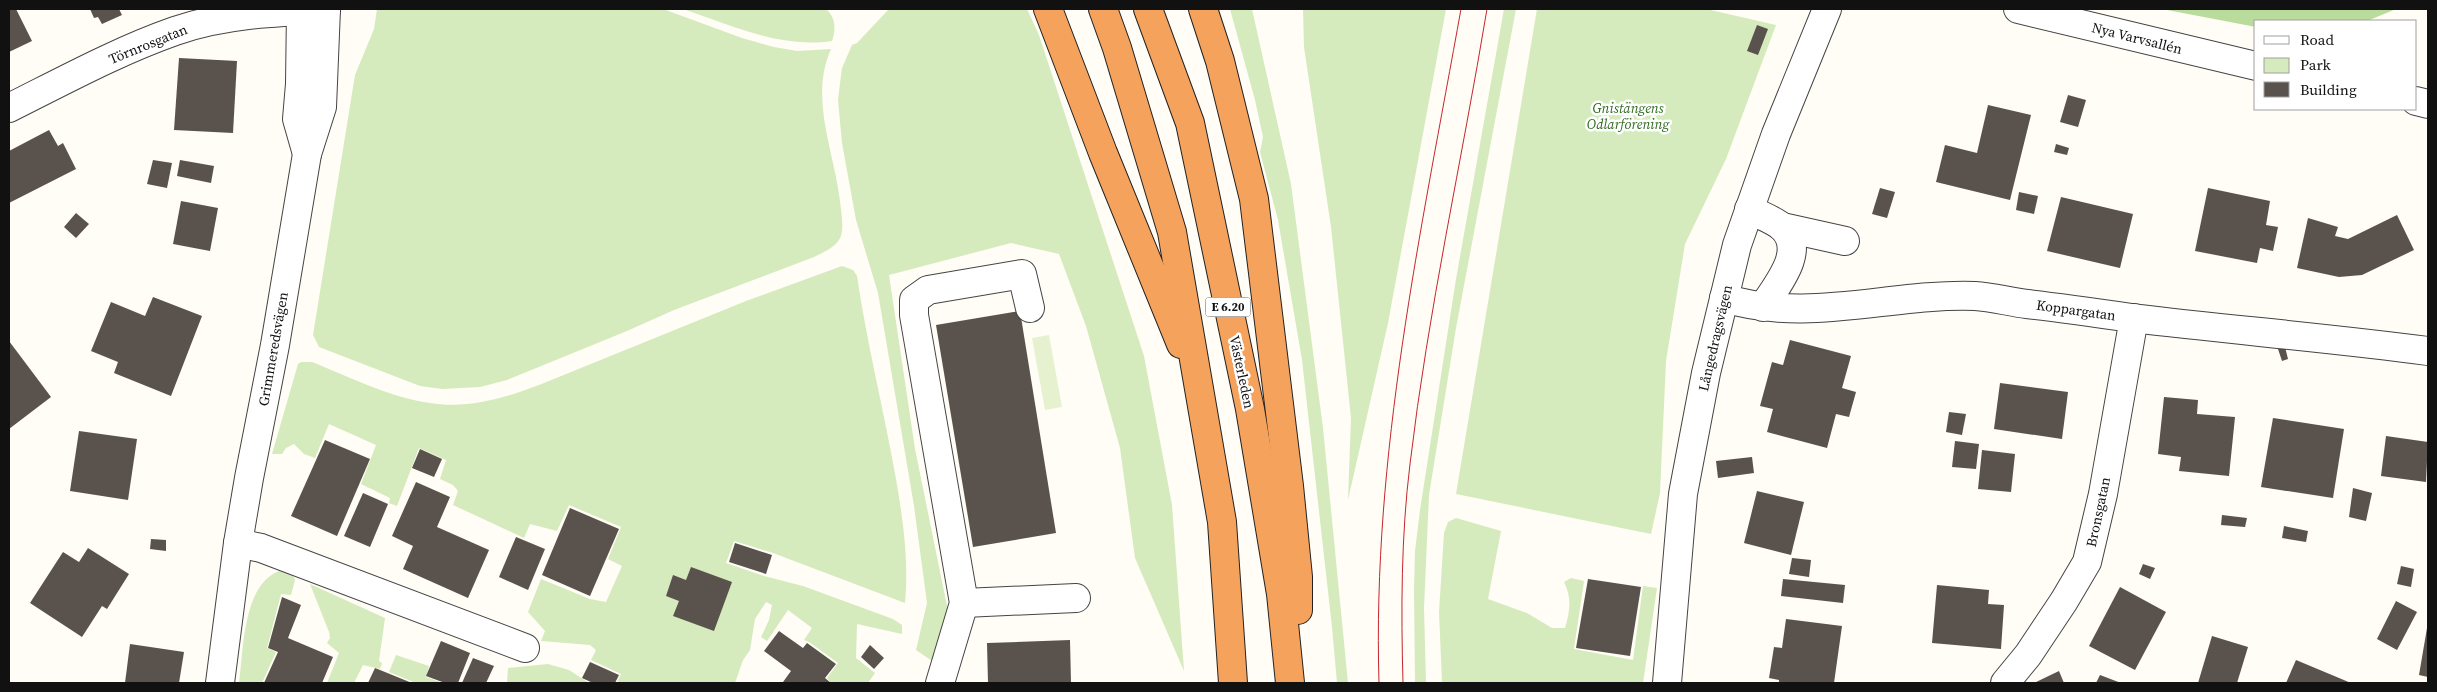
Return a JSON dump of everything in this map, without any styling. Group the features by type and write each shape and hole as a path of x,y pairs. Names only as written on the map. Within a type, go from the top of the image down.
{"highway":[{"path":"1048,9 1103,153 1201,394"},
{"name":"E 6.20","path":"1103,9 1117,48 1172,232 1222,522 1233,683"},
{"name":"Västerleden","path":"1148,9 1190,123 1246,390 1281,594 1290,683"},
{"path":"1203,9 1220,61 1254,199 1271,330 1298,577 1295,683"}],"street":[{"name":"Törnrosgatan","path":"9,108 176,30 233,17 314,9"},
{"name":"Grimmeredsvägen","path":"220,683 238,543 307,154 322,108 314,9"},
{"name":"Långedragsvägen","path":"1667,683 1683,494 1695,427 1724,298 1737,245 1749,209 1787,105 1827,9"},
{"name":"Nya Varvsallén","path":"2018,9 2254,66"},
{"path":"1749,209 1782,227 1845,241"},
{"path":"1763,307 1784,272 1792,254 1792,239 1782,227"},
{"path":"940,683 964,603 914,315 914,300 928,290 1022,274 1030,308"},
{"name":"Koppargatan","path":"1724,298 1763,307 1811,308 1878,304 1931,296 1977,296 2134,318 2294,334 2428,351"},
{"name":"Bronsgatan","path":"2005,683 2028,655 2087,562 2103,494 2134,318"},
{"path":"238,543 261,548 525,648"},
{"path":"964,603 1076,598"}],"green space":[{"path":"377,9 663,9 742,38 774,47 797,51 831,49 822,86 823,105 825,125 840,201 842,218 841,236 830,249 814,257 674,310 507,380 480,387 442,389 420,386 319,347 313,335 355,75 374,29"},
{"path":"683,9 826,9 832,16 834,32 832,41 794,42 756,34"},
{"path":"889,9 1027,9 1039,35 1144,356 1172,505 1184,671 1135,558 1120,448 1086,326 1059,254 1011,243 889,275 915,449 947,606 947,625 935,663 916,650 927,603 914,506 878,293 856,220 842,143 838,100 842,68 852,45 857,43"},
{"path":"1230,9 1252,9 1291,184 1323,428 1348,683 1337,683 1302,360 1278,220 1260,152 1263,137 1255,100"},
{"path":"1303,9 1446,9 1388,323 1348,500 1351,418 1331,227 1304,47"},
{"path":"1504,9 1516,9 1456,328 1429,495 1424,608 1426,683 1415,683 1415,551 1420,510 1456,279"},
{"name":"Gnistängens Odlarförening","path":"1537,9 1706,9 1776,25 1726,159 1685,244 1666,361 1660,493 1651,534 1456,494"},
{"path":"2162,9 2396,9 2369,20 2254,20 2254,27"},
{"path":"842,266 853,270 857,276 891,454 905,541 905,603 773,553 734,541 726,563 764,576 803,586 893,619 902,625 902,634 857,624 856,658 875,673 868,683 831,683 827,678 838,663 804,640 812,628 788,610 767,641 761,637 769,620 772,605 766,602 755,619 750,650 743,660 735,683 617,683 621,674 591,660 596,650 590,645 541,641 545,631 528,612 541,579 590,599 606,602 622,566 608,559 621,527 569,505 557,531 530,524 524,538 453,505 458,491 453,485 440,479 446,460 419,448 397,506 389,503 390,498 361,484 376,445 329,424 315,458 304,454 294,444 286,448 282,454 272,454 298,364 301,362 312,362 374,388 422,402 451,405 476,403 515,394 746,301"},
{"path":"1049,335 1062,407 1045,410 1032,338"},
{"path":"1456,518 1501,531 1488,599 1527,613 1552,628 1565,628 1569,605 1564,582 1571,578 1584,581 1574,649 1633,660 1643,586 1657,588 1643,683 1442,683 1439,612 1444,533 1448,522"},
{"path":"285,569 292,573 295,580 291,595 281,594 267,648 276,652 262,683 239,683 244,635 253,600 260,586 271,575"},
{"path":"310,584 385,618 379,661 382,663 380,669 363,665 354,683 327,683 339,653 327,643 330,638 329,632"},
{"path":"396,655 429,666 426,677 443,683 416,683 389,672"},
{"path":"548,664 569,670 589,683 507,683 508,668"}],"building":[{"path":"9,9 16,9 32,41 9,52"},
{"path":"90,9 119,9 122,15 102,24 98,17 94,18"},
{"path":"1757,25 1768,29 1758,55 1747,51"},
{"path":"179,58 237,61 233,133 174,130"},
{"path":"2068,95 2086,100 2078,127 2060,122"},
{"path":"1988,105 2031,115 2010,200 1936,182 1945,145 1977,153"},
{"path":"49,130 58,146 63,143 76,169 9,203 9,151"},
{"path":"2056,144 2069,148 2067,155 2054,152"},
{"path":"153,160 172,163 167,188 147,184"},
{"path":"180,160 214,166 211,183 177,176"},
{"path":"1880,188 1895,192 1887,218 1872,214"},
{"path":"2208,188 2270,201 2266,225 2278,227 2273,251 2260,248 2257,263 2195,251"},
{"path":"2019,192 2038,196 2034,214 2016,210"},
{"path":"2061,197 2133,214 2120,268 2047,251"},
{"path":"181,201 218,208 210,251 173,244"},
{"path":"76,213 89,224 76,238 64,227"},
{"path":"2397,215 2414,250 2362,275 2339,277 2297,268 2308,218 2338,227 2335,236 2348,239"},
{"path":"153,297 202,316 171,396 114,373 118,362 91,351 111,302 145,316"},
{"path":"1020,311 1056,533 973,547 936,325"},
{"path":"1790,340 1851,356 1842,388 1856,392 1849,417 1836,414 1827,448 1767,432 1773,409 1760,406 1772,362 1783,365"},
{"path":"9,341 51,397 9,429"},
{"path":"2285,347 2288,359 2282,361 2278,349"},
{"path":"2000,383 2068,392 2062,439 1994,429"},
{"path":"2164,397 2198,400 2197,414 2235,417 2229,476 2179,471 2181,457 2158,454"},
{"path":"1949,412 1966,414 1962,435 1946,432"},
{"path":"2273,418 2344,429 2333,498 2261,487"},
{"path":"79,431 137,439 128,500 70,491"},
{"path":"2386,436 2428,442 2426,482 2381,476"},
{"path":"325,440 370,459 337,536 291,516"},
{"path":"1955,441 1979,444 1976,469 1952,467"},
{"path":"420,449 442,459 434,477 412,468"},
{"path":"1982,450 2015,454 2011,492 1978,489"},
{"path":"1752,457 1754,473 1718,478 1716,461"},
{"path":"416,482 450,497 437,527 489,550 468,598 403,569 413,546 392,536"},
{"path":"2353,488 2372,493 2366,521 2349,517"},
{"path":"1757,491 1804,502 1791,555 1744,543"},
{"path":"363,493 388,504 370,547 344,536"},
{"path":"570,508 619,529 590,596 542,575"},
{"path":"2222,515 2247,518 2245,527 2221,525"},
{"path":"2284,526 2308,531 2306,542 2282,538"},
{"path":"516,537 545,549 528,590 499,577"},
{"path":"151,539 166,540 166,551 150,549"},
{"path":"735,543 772,555 766,574 729,562"},
{"path":"88,548 129,574 107,609 102,606 82,637 30,603 63,552 79,562"},
{"path":"1792,558 1811,560 1809,577 1789,574"},
{"path":"2143,564 2155,568 2150,579 2139,574"},
{"path":"2401,566 2414,569 2411,587 2397,584"},
{"path":"691,567 732,582 714,631 673,616 679,601 666,596 673,575 686,580"},
{"path":"1588,579 1641,587 1630,656 1576,648"},
{"path":"1783,579 1845,585 1843,603 1781,596"},
{"path":"1937,585 1989,590 1988,604 2004,605 2001,649 1932,643"},
{"path":"2120,587 2166,612 2135,670 2089,646"},
{"path":"282,597 301,605 288,638 333,657 322,683 264,683 278,652 268,648"},
{"path":"2396,601 2417,612 2397,650 2377,639"},
{"path":"1786,619 1842,626 1834,683 1779,683 1779,680 1769,678 1774,647 1782,648"},
{"path":"2428,628 2428,677 2419,675"},
{"path":"779,631 803,648 807,643 836,664 825,678 831,683 783,682 791,671 764,651"},
{"path":"2212,636 2248,647 2237,683 2198,683"},
{"path":"1070,640 1071,683 988,683 987,643"},
{"path":"441,641 470,653 458,683 445,683 426,676"},
{"path":"130,644 184,652 179,683 125,683"},
{"path":"870,645 884,658 874,669 861,657"},
{"path":"473,658 494,666 486,683 462,683"},
{"path":"2296,660 2351,683 2286,683"},
{"path":"590,662 619,675 615,683 593,683 582,678"},
{"path":"375,668 380,670 412,683 368,683"},
{"path":"2059,671 2064,683 2034,683"},
{"path":"2100,675 2121,683 2096,683"}],"tram line":[{"path":"1379,683 1379,598 1383,513 1391,428 1402,344 1430,176 1461,9"},
{"path":"1403,683 1402,574 1407,491 1417,407 1487,9"}]}
